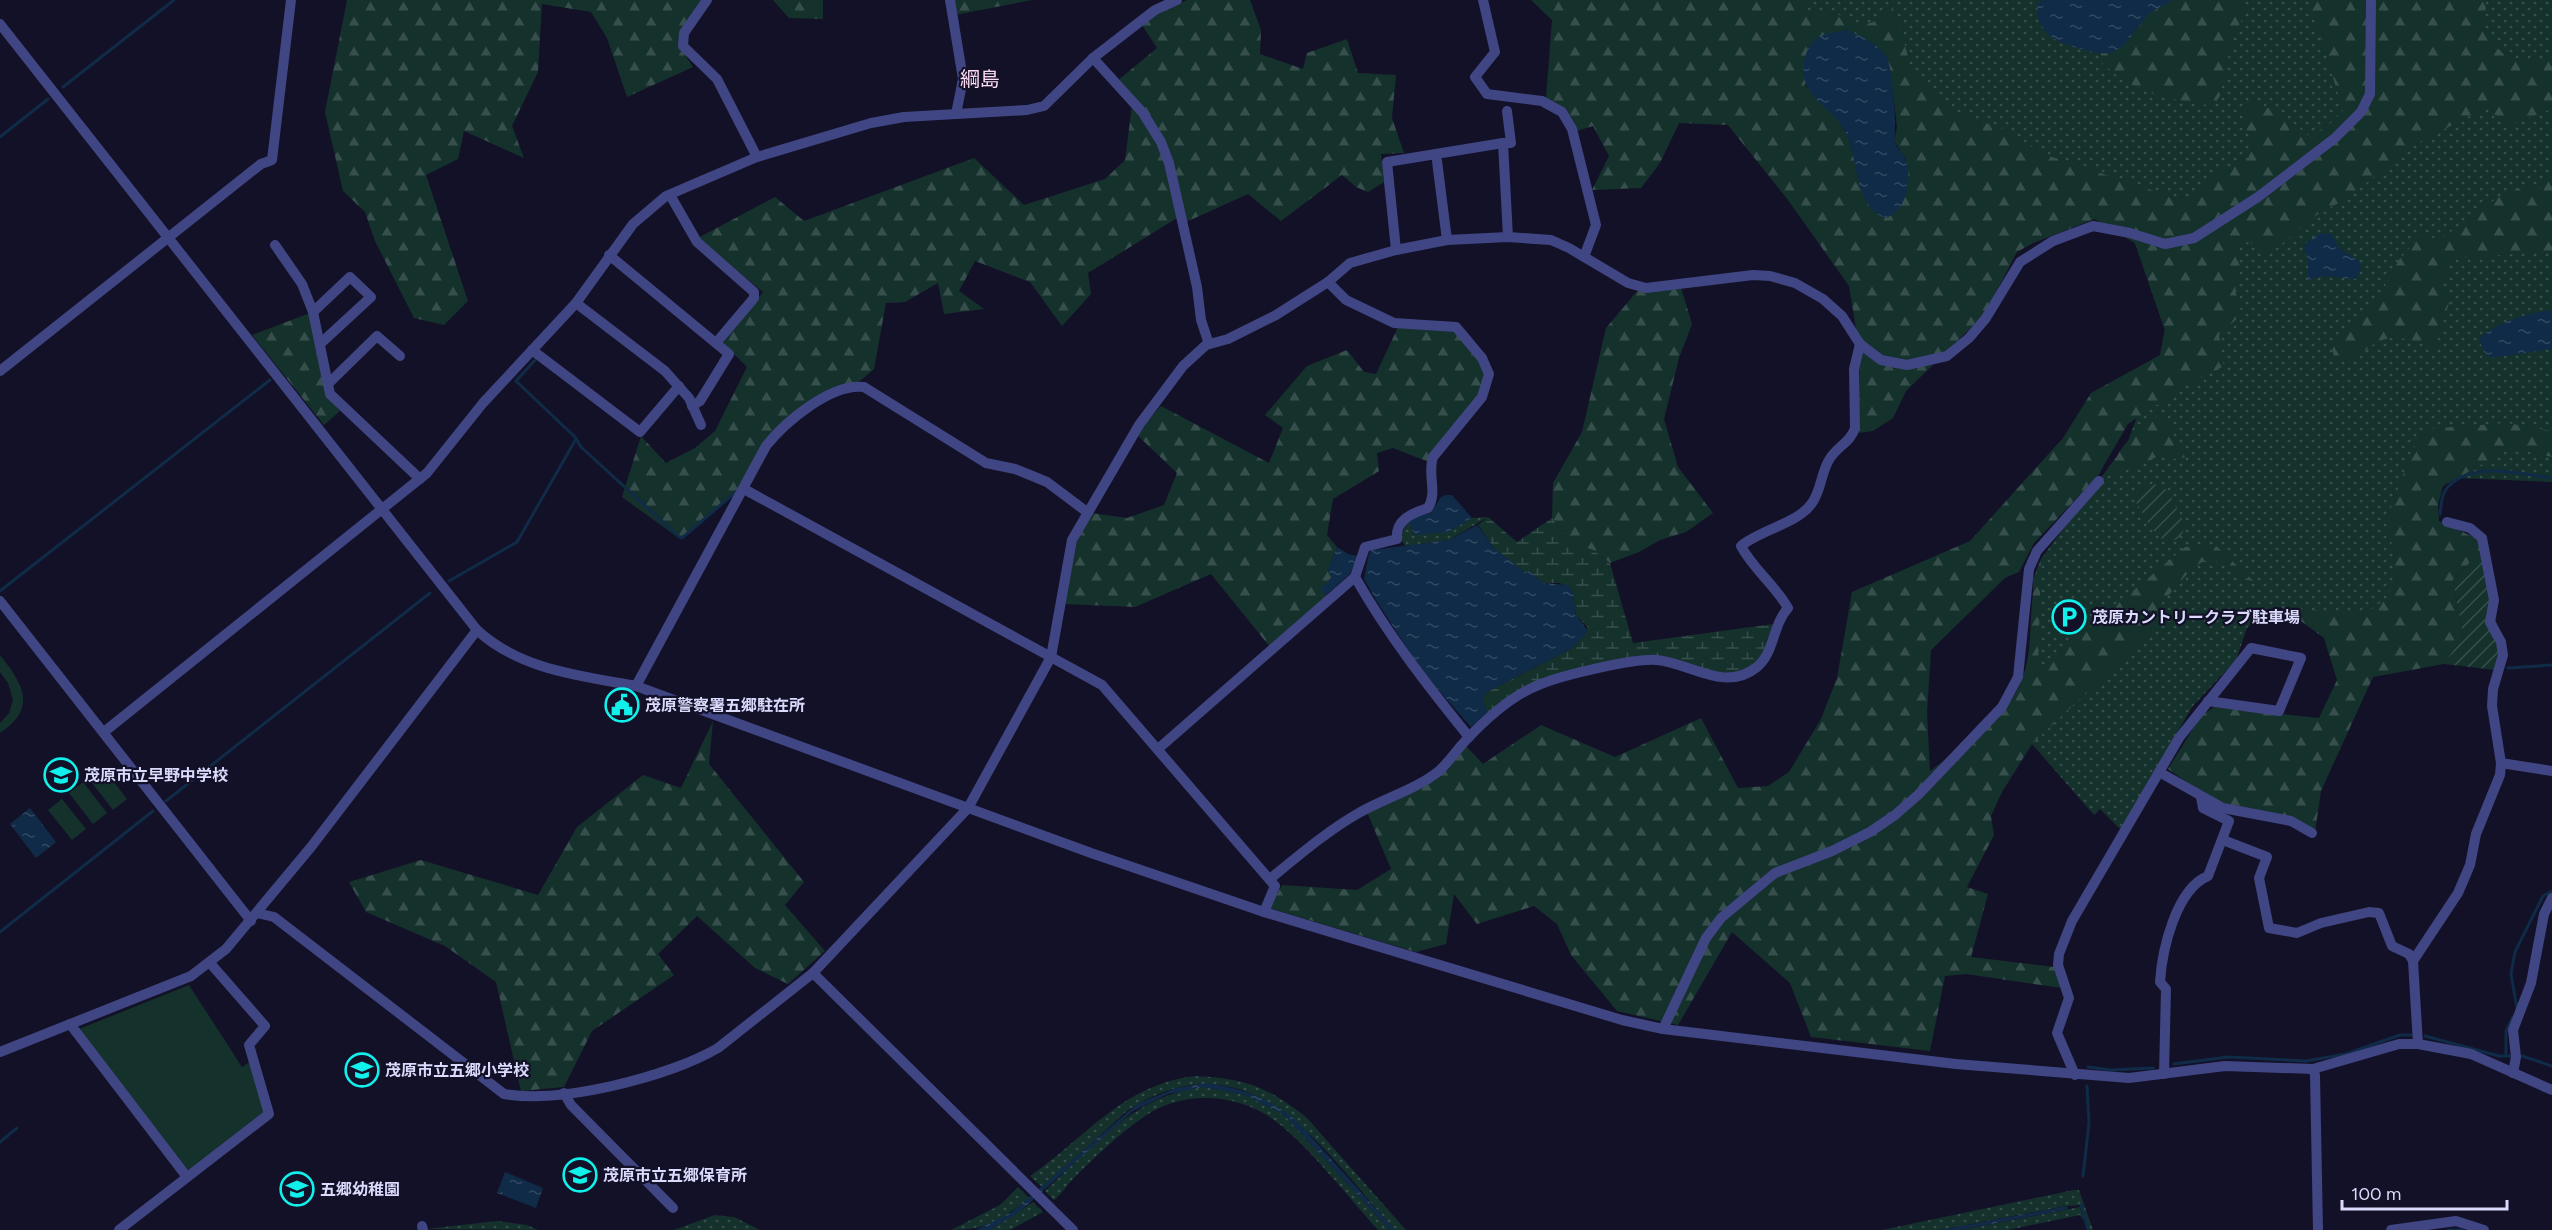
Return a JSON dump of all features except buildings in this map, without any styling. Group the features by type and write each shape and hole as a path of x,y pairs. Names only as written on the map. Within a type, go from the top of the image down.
{"street":[{"path":"0,371 261,164 272,160 291,0"},
{"path":"707,0 684,33 683,46 717,79 758,157"},
{"path":"950,0 963,79 956,114"},
{"path":"104,732 420,479 576,303 633,224 670,195 758,157 871,123 904,117 1027,110 1044,106 1093,58 1155,10 1177,0"},
{"path":"1483,0 1495,52 1475,77 1487,94 1542,101 1562,112 1572,129 1596,225 1584,257"},
{"path":"254,917 274,917 504,1094 520,1096 564,1094 616,1084 702,1057 718,1048 813,973 968,808 1051,657 1069,549 1088,512 1139,425 1183,366 1209,344 1228,339 1276,315 1328,282 1350,263 1396,250 1447,240 1508,237 1551,240 1628,282 1646,288 1761,274 1795,283 1833,307 1860,344 1881,360 1907,365 1947,356 1969,338 1986,318 2020,262 2053,242 2093,226 2130,233 2165,244 2194,238 2250,202 2335,138 2361,112 2370,94 2368,34 2371,0"},
{"path":"0,24 477,630 488,640 527,662 572,674 636,686 968,808 1264,912 1622,1020 1664,1029 1956,1064 2129,1078 2225,1066 2313,1069 2399,1044 2418,1044 2471,1054 2552,1090"},
{"path":"1093,58 1143,113 1161,142 1169,163 1197,287 1201,320 1209,344"},
{"path":"1396,250 1387,162 1511,142 1507,111"},
{"path":"1503,143 1508,237"},
{"path":"1437,161 1447,240"},
{"path":"670,195 697,243 754,292 754,298 716,343"},
{"path":"275,245 302,284 313,312 330,394 420,479"},
{"path":"609,255 729,354 700,401 693,406"},
{"path":"313,312 351,277 371,297 320,344"},
{"path":"1158,749 1355,577 1365,548 1397,539 1396,535 1403,520 1410,513 1428,508 1434,493 1430,466 1433,457 1482,397 1489,374 1482,358 1456,327 1394,323 1346,300 1328,282"},
{"path":"576,303 665,371 693,406 701,425"},
{"path":"328,384 377,336 400,357"},
{"path":"1270,879 1358,813 1414,788 1439,771 1469,737 1511,700 1540,684 1584,672 1657,660 1704,675 1732,678 1749,673 1762,663 1771,645 1776,625 1788,608 1773,585 1747,558 1741,546 1802,513 1814,500 1821,475 1830,457 1848,441 1855,428 1854,369 1860,344"},
{"path":"532,350 640,432 679,386"},
{"path":"636,686 766,446 778,430 823,399 855,386 864,387 986,463 1016,470 1047,482 1088,512"},
{"path":"1664,1029 1706,938 1721,918 1775,873 1832,851 1870,832 1895,815 1918,795 2002,706 2018,676 2029,569 2037,551 2099,482"},
{"path":"744,489 1102,685 1275,886 1264,912"},
{"path":"2413,961 2458,893 2470,865 2476,834 2497,787 2501,763 2492,706 2493,689 2503,656 2501,642 2490,622 2494,600 2482,538 2470,528 2447,522"},
{"path":"1355,577 1383,626 1414,670 1469,737"},
{"path":"0,601 254,917"},
{"path":"0,1052 191,976 210,963 254,917 409,722 477,630"},
{"path":"2074,1074 2057,1033 2069,998 2058,966 2059,954 2072,921 2179,738 2208,701 2251,648 2301,658 2279,711 2208,701"},
{"path":"2501,763 2552,771"},
{"path":"2159,772 2223,808 2291,822 2312,833"},
{"path":"2164,1074 2166,989 2160,982 2162,953 2172,922 2196,881 2208,876 2229,821 2203,808 2201,797"},
{"path":"2223,840 2267,856 2259,878 2269,928 2297,933 2321,923 2369,912 2379,914 2392,946 2409,954 2413,961 2418,1044"},
{"path":"2513,1073 2516,1057 2513,1030 2531,983 2544,914 2552,898"},
{"path":"120,1230 270,1114 249,1045 265,1026 210,963"},
{"path":"813,973 1073,1230"},
{"path":"70,1024 187,1177"},
{"path":"2313,1069 2315,1075 2318,1230"},
{"path":"564,1094 571,1105 673,1208"},
{"path":"2391,1230 2456,1221 2484,1230"}],"green space":[{"path":"347,0 704,0 681,49 693,67 627,97 607,38 591,12 542,4 538,72 512,126 524,158 464,131 458,159 426,175 468,301 444,325 414,318 375,241 365,212 343,191 325,112"},
{"path":"773,0 823,0 823,19 789,18"},
{"path":"953,0 1032,0 955,15"},
{"path":"1187,0 1250,0 1261,30 1260,54 1303,69 1307,53 1347,39 1358,73 1396,75 1392,118 1404,153 1381,154 1384,182 1368,192 1356,187 1342,175 1281,221 1248,194 1186,222 1163,140 1116,82 1157,48 1142,25 1158,12"},
{"path":"1531,0 1809,0 1806,9 1822,17 1831,11 1865,24 1877,20 1895,7 1912,72 1951,111 2003,129 2043,154 2182,200 2197,193 2219,170 2248,159 2252,147 2243,119 2244,99 2281,113 2309,136 2328,126 2343,110 2309,0 2484,0 2486,3 2484,32 2499,50 2513,59 2552,58 2552,109 2510,125 2485,108 2412,146 2349,197 2315,216 2277,248 2265,252 2249,241 2239,248 2240,273 2235,290 2242,314 2219,335 2224,366 2186,386 2128,424 2097,477 2034,543 2019,572 2005,578 1931,650 1927,713 1930,771 1994,721 2017,690 2025,672 2033,592 2041,559 2038,671 2185,547 2215,545 2261,588 2215,561 2206,561 2197,565 2161,604 2169,615 2032,744 2002,792 1991,816 1994,835 1967,887 1988,894 1971,957 2054,967 2062,988 1966,974 1945,976 1930,1051 1811,1037 1790,983 1732,932 1678,1025 1617,1011 1571,955 1557,924 1534,906 1477,924 1454,894 1446,944 1416,952 1269,908 1282,885 1357,890 1391,869 1367,812 1392,800 1465,745 1483,764 1541,725 1615,757 1701,718 1738,788 1768,786 1789,772 1821,719 1837,678 1852,592 1970,541 2063,438 2091,393 2160,355 2165,330 2135,243 2095,219 2033,243 2017,252 1984,315 1906,391 1893,418 1873,431 1858,433 1860,354 1849,286 1788,200 1728,125 1679,123 1660,163 1641,188 1592,190 1609,156 1593,126 1577,131 1560,105 1546,98 1552,20","holes":["1804,84 1893,91 1897,128 1894,141 1906,159 1866,200 1848,137 1838,120"]},
{"path":"1790,0 2552,0 2552,482 2434,477 2383,667 2280,607 2257,618 2247,628 2236,660 2192,707 2121,830 2100,809 2094,815 2032,744 2033,579 2041,559 2128,441 2160,355 2165,330 2135,243 2095,219"},
{"path":"2172,0 2239,0 2246,12 2232,39 2220,96 2213,106 2167,97 2140,88 2127,82 2101,62 2101,53 2123,44 2148,15"},
{"path":"1132,105 1161,148 1177,218 1088,273 1091,294 1062,326 1030,282 975,261 959,291 984,309 944,314 938,283 905,302 886,303 874,369 860,381 823,396 791,417 738,492 680,539 622,497 641,436 666,463 695,448 715,431 747,367 723,343 763,292 698,238 775,197 804,221 974,158 1024,205 1105,179 1125,160"},
{"path":"2552,176 2552,251 2451,259 2443,283 2450,300 2435,347 2402,338 2384,339 2367,349 2357,359 2335,360 2331,345 2380,295 2399,260 2420,236 2441,239 2493,201 2529,186 2538,191"},
{"path":"1681,288 1692,324 1679,358 1664,419 1678,467 1713,513 1686,532 1660,540 1639,552 1610,563 1593,550 1570,544 1552,518 1553,483 1582,432 1606,328 1639,289"},
{"path":"310,313 331,401 340,411 324,425 252,335"},
{"path":"1399,325 1457,331 1485,367 1485,386 1429,462 1393,448 1377,453 1379,471 1333,499 1327,535 1337,547 1329,567 1332,577 1321,589 1327,596 1270,647 1211,574 1135,607 1065,604 1077,541 1091,513 1127,518 1164,505 1177,473 1136,434 1161,406 1269,463 1283,428 1265,415 1307,366 1347,350 1364,372 1376,374"},
{"path":"2162,412 2185,457 2177,460 2168,455 2161,455 2113,476 2117,456 2123,447 2138,431"},
{"path":"2507,423 2552,431 2552,457 2511,448 2443,486 2438,505 2439,521 2480,540 2481,551 2453,580 2463,636 2444,664 2373,677 2321,791 2315,832 2218,801 2199,791 2168,769 2201,716 2214,707 2319,718 2337,680 2324,638 2280,606 2343,614 2366,614 2389,596 2395,570 2388,516 2411,453 2425,429"},
{"path":"2154,484 2167,490 2185,524 2182,534 2175,540 2163,539 2157,534 2136,502 2141,490"},
{"path":"1488,517 1449,540 1405,546 1400,537 1408,521 1414,529 1413,534 1460,525 1472,518"},
{"path":"1488,517 1517,542 1552,518 1570,544 1593,550 1610,563 1633,643 1773,624 1769,645 1753,667 1730,676 1658,657 1556,675 1488,712 1483,702 1485,693 1572,648 1588,628 1576,615 1572,590 1560,583 1543,583 1529,571 1524,572 1494,548 1478,525"},
{"path":"2481,551 2501,645 2495,670 2444,664 2463,636 2453,580"},
{"path":"0,655 20,686 23,705 12,724 0,733 0,723 9,713 13,700 8,683 0,672"},
{"path":"713,721 709,764 804,882 785,905 825,951 788,984 755,968 697,916 658,954 674,975 592,1031 564,1087 521,1091 496,982 445,946 366,912 349,882 421,860 538,895 577,827 643,775 681,788"},
{"path":"103,768 127,799 113,810 89,779"},
{"path":"83,782 107,813 93,824 69,793"},
{"path":"62,799 86,829 72,840 48,810"},
{"path":"189,985 242,1067 250,1062 265,1111 192,1170 187,1169 79,1029"},
{"path":"1195,1076 1229,1079 1255,1086 1293,1107 1307,1118 1406,1230 1395,1230 1314,1139 1285,1113 1253,1094 1218,1085 1180,1087 1138,1104 1129,1109 1042,1187 1030,1176 1126,1101 1169,1081"},
{"path":"1204,1087 1245,1095 1284,1115 1390,1230 1378,1230 1315,1158 1274,1120 1244,1104 1210,1098 1176,1102 1145,1116 1116,1138 1054,1200 1045,1191 1098,1141 1136,1111 1157,1100"},
{"path":"1018,1187 1029,1198 1002,1218 985,1226 951,1230 1000,1205"},
{"path":"2079,1190 2093,1230 2089,1230 2082,1205 1940,1230 1882,1230"},
{"path":"1033,1202 1043,1212 1010,1230 990,1230"},
{"path":"2080,1207 2084,1221 2080,1215 2008,1230 1961,1230"},
{"path":"715,1215 734,1217 760,1230 674,1230"},
{"path":"497,1221 527,1225 538,1230 426,1229"}],"water":[{"path":"2044,0 2172,0 2150,13 2124,45 2113,52 2106,53 2076,48 2050,36 2040,23 2038,14 2038,3"},
{"path":"1847,30 1868,40 1883,51 1891,72 1895,111 1894,141 1905,158 1908,185 1899,208 1886,218 1876,213 1863,195 1848,138 1842,126 1811,93 1803,72 1808,50 1815,40 1826,34"},
{"path":"2320,233 2332,234 2339,248 2359,261 2361,270 2356,279 2323,276 2308,280 2308,261 2304,248 2306,243"},
{"path":"2552,310 2552,349 2491,358 2484,352 2479,339 2494,328 2523,316"},
{"path":"1452,495 1472,518 1448,532 1415,535 1408,521 1416,516 1431,513 1441,497"},
{"path":"1477,525 1494,548 1524,572 1529,571 1543,583 1568,585 1572,590 1576,615 1588,631 1572,648 1485,693 1483,702 1488,712 1471,727 1422,671 1364,579 1369,554 1372,550 1449,540"},
{"path":"1337,547 1348,554 1358,556 1350,574 1326,595 1320,589 1332,577 1328,569"},
{"path":"30,808 56,842 36,858 10,824"},
{"path":"1207,1083 1254,1095 1296,1120 1395,1230 1390,1230 1284,1115 1245,1095 1204,1087 1168,1094 1133,1111 1018,1213 990,1230 976,1230 1012,1212 1137,1104 1176,1088"},
{"path":"505,1172 543,1188 536,1208 497,1193"},
{"path":"2067,1206 2068,1209 1961,1230 1941,1230"}],"waterway":[{"path":"63,87 174,0"},
{"path":"0,137 48,99"},
{"path":"537,358 516,381 575,437 581,447 678,536 682,538 737,491"},
{"path":"0,591 270,380"},
{"path":"449,581 517,542 576,439"},
{"path":"2440,514 2445,491 2454,481 2466,475 2495,471 2552,478"},
{"path":"166,801 430,593"},
{"path":"2508,668 2552,665"},
{"path":"0,932 153,811"},
{"path":"2517,1008 2511,974 2515,952 2543,896 2552,891"},
{"path":"2506,1056 2506,1031 2513,1017"},
{"path":"2174,1064 2228,1057 2306,1061 2346,1054 2400,1035 2411,1035"},
{"path":"2425,1036 2499,1056 2511,1056"},
{"path":"2522,1056 2552,1066"},
{"path":"2088,1067 2111,1070 2153,1068"},
{"path":"2083,1176 2089,1123 2087,1086"},
{"path":"0,1142 17,1128"},
{"path":"2081,1205 2088,1230"},
{"path":"2448,1230 2462,1230"}],"place":[{"name":"茂原カントリークラブ駐車場","path":"2069,617"},
{"name":"茂原警察署五郷駐在所","path":"622,705"},
{"name":"茂原市立早野中学校","path":"61,775"},
{"name":"茂原市立五郷小学校","path":"362,1070"},
{"name":"茂原市立五郷保育所","path":"580,1175"},
{"name":"五郷幼稚園","path":"297,1189"}],"district":[{"name":"綱島","path":"980,79"}]}
